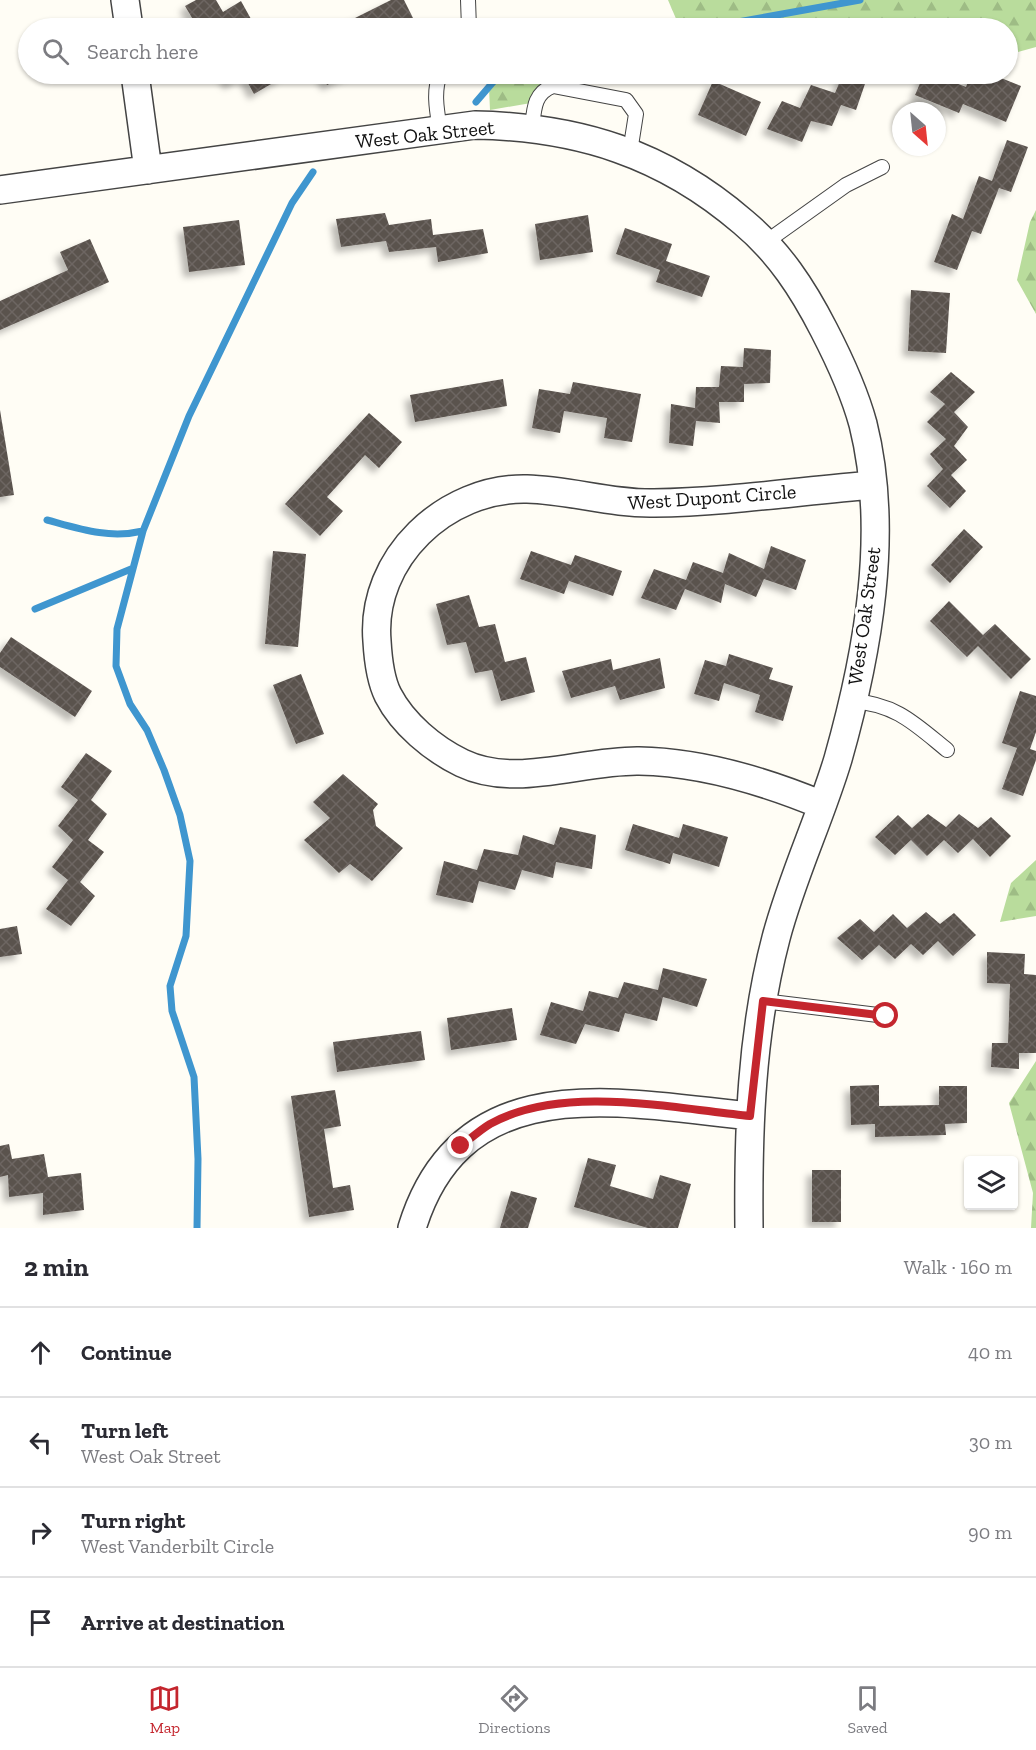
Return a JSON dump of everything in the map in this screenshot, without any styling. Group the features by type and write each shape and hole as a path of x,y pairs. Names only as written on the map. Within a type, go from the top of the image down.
{"street":[{"path":"125,0 128,18"},
{"path":"136,84 148,170"},
{"name":"West Oak Street","path":"0,190 475,125 563,132 630,152 670,171 703,191 766,243 808,300 849,384 862,423 872,485 874,565 867,620 852,701 822,805 776,938 763,1001 750,1116 749,1228"},
{"name":"West Dupont Circle","path":"822,805 769,783 678,763 637,761 531,772 497,772 463,764 433,746 407,721 388,695 379,665 377,642 380,600 392,567 410,540 434,519 464,501 492,492 525,489 620,503 656,503 872,485"},
{"path":"412,1228 418,1208 437,1175 461,1146 490,1124 522,1111 595,1102 750,1116"}],"lane":[{"path":"468,0 469,18"},
{"path":"438,84 436,100 440,130"},
{"path":"532,128 536,101 540,93 553,86 626,100 636,114 630,152"},
{"path":"766,243 846,185 882,167"},
{"path":"852,701 873,702 900,712 947,750"},
{"path":"763,1001 886,1016"}],"green space":[{"path":"668,0 1036,0 1036,47 1018,52 1018,18 676,18"},
{"path":"492,84 552,84 542,86 531,103 490,110 489,88"},
{"path":"1036,210 1036,314 1017,280 1030,222"},
{"path":"1036,860 1036,916 1000,922 1011,883"},
{"path":"1036,1061 1036,1228 1031,1228 1033,1193 1009,1103"}],"building":[{"path":"196,0 216,0 223,12 241,1 250,18 192,18 185,6"},
{"path":"391,0 404,0 413,18 355,18"},
{"path":"248,84 271,84 254,94"},
{"path":"712,84 720,84 761,102 746,136 698,115"},
{"path":"839,84 865,84 856,110 841,105 832,126 811,121 802,142 767,129 782,101 800,108 811,85 835,93"},
{"path":"920,84 959,84 966,87 967,84 1016,84 1021,86 1006,122 963,104 959,113 946,108 946,102 932,102 915,95"},
{"path":"1007,140 1028,147 1011,192 999,188 981,234 972,231 957,270 934,262 952,214 963,219 979,176 992,181"},
{"path":"385,213 389,225 431,219 433,235 483,229 488,253 438,262 436,247 389,252 386,241 341,247 336,219"},
{"path":"588,215 593,252 540,260 535,224"},
{"path":"239,220 245,265 189,272 183,227"},
{"path":"625,228 672,244 666,261 710,276 702,297 656,282 660,270 616,254"},
{"path":"90,239 109,282 0,330 0,301 68,270 60,252"},
{"path":"911,290 950,293 946,353 908,351"},
{"path":"744,348 771,350 770,383 744,384 744,402 719,402 720,423 696,421 693,446 669,443 671,404 695,408 696,387 719,387 721,366 743,367"},
{"path":"951,372 975,392 954,412 968,427 954,446 967,460 951,475 966,491 950,508 927,486 943,469 930,454 946,439 927,422 945,404 930,392"},
{"path":"503,379 507,406 415,422 410,395"},
{"path":"573,382 641,394 632,442 604,438 607,418 564,411 560,433 532,428 539,389 570,394"},
{"path":"0,410 14,495 0,497"},
{"path":"369,413 402,442 379,468 365,455 327,497 343,511 320,536 285,504"},
{"path":"964,529 983,547 950,583 931,565"},
{"path":"771,546 806,560 796,590 764,579 756,597 725,584 721,603 685,589 676,610 641,598 654,569 686,580 693,562 723,573 729,553 764,569"},
{"path":"273,551 306,554 298,647 265,644"},
{"path":"531,551 571,565 575,555 622,571 613,596 569,581 564,594 520,579"},
{"path":"469,595 479,627 495,624 505,662 526,657 535,692 501,701 492,670 475,673 466,642 447,645 436,604"},
{"path":"949,601 983,635 995,624 1031,659 1011,679 978,646 967,657 930,621"},
{"path":"11,637 92,691 75,717 0,667 0,653"},
{"path":"729,654 773,668 769,679 793,686 783,721 755,712 760,695 724,683 719,701 694,694 705,660 726,666"},
{"path":"660,658 665,688 620,700 615,686 571,698 562,671 611,659 613,670"},
{"path":"301,674 324,734 296,744 273,685"},
{"path":"1020,691 1036,696 1036,732 1030,749 1036,751 1036,760 1023,796 1002,789 1017,748 1002,743"},
{"path":"86,753 112,771 91,800 107,814 88,840 104,852 80,882 95,896 71,926 46,909 68,880 52,867 73,840 58,826 78,800 61,787"},
{"path":"343,774 378,804 373,810 376,826 403,848 372,881 350,864 339,873 304,840 330,818 313,802"},
{"path":"928,814 946,827 959,814 978,828 991,817 1011,836 990,857 973,839 958,853 944,840 927,856 911,840 895,855 875,837 898,815 912,828"},
{"path":"633,824 679,838 683,824 728,837 719,867 673,853 670,864 625,850"},
{"path":"560,827 596,835 592,869 556,862 553,878 522,870 515,890 479,881 473,903 436,895 444,861 477,870 484,849 518,855 523,835 554,845"},
{"path":"926,912 940,924 954,913 976,935 953,956 938,941 923,955 911,944 895,959 879,945 862,960 837,938 860,919 874,932 893,914 907,928"},
{"path":"17,926 22,954 0,957 0,929"},
{"path":"987,952 1025,954 1024,974 1036,975 1036,1053 1019,1053 1019,1069 991,1067 992,1043 1008,1043 1010,984 987,983"},
{"path":"663,968 707,979 697,1007 663,997 657,1021 625,1013 619,1032 585,1024 576,1044 540,1035 551,1002 583,1011 589,991 618,998 624,982 658,990"},
{"path":"512,1008 517,1040 451,1050 447,1018"},
{"path":"421,1031 425,1060 337,1072 333,1042"},
{"path":"879,1085 879,1106 939,1105 939,1086 967,1086 967,1123 945,1124 946,1135 875,1137 875,1124 851,1125 850,1086"},
{"path":"335,1090 341,1126 324,1129 333,1188 350,1185 354,1210 309,1217 291,1096"},
{"path":"9,1144 12,1159 44,1154 48,1177 81,1173 84,1210 43,1215 43,1193 9,1197 8,1175 0,1177 0,1146"},
{"path":"588,1158 616,1165 610,1186 653,1199 660,1175 691,1184 678,1228 648,1228 574,1207"},
{"path":"812,1170 841,1170 841,1222 812,1222"},
{"path":"511,1191 537,1198 528,1228 500,1228"}],"waterway":[{"path":"760,18 860,0"},
{"path":"476,102 491,84"},
{"path":"197,1228 198,1159 194,1077 172,1011 170,986 186,936 190,861 180,815 164,770 147,730 130,704 116,666 117,629 143,531 189,416 292,203 313,172"},
{"path":"47,520 83,530 106,533 143,531"},
{"path":"35,609 131,569"}],"route":[{"path":"461,1146 490,1124 522,1111 559,1105 595,1102 750,1116 763,1001 886,1016"}]}
